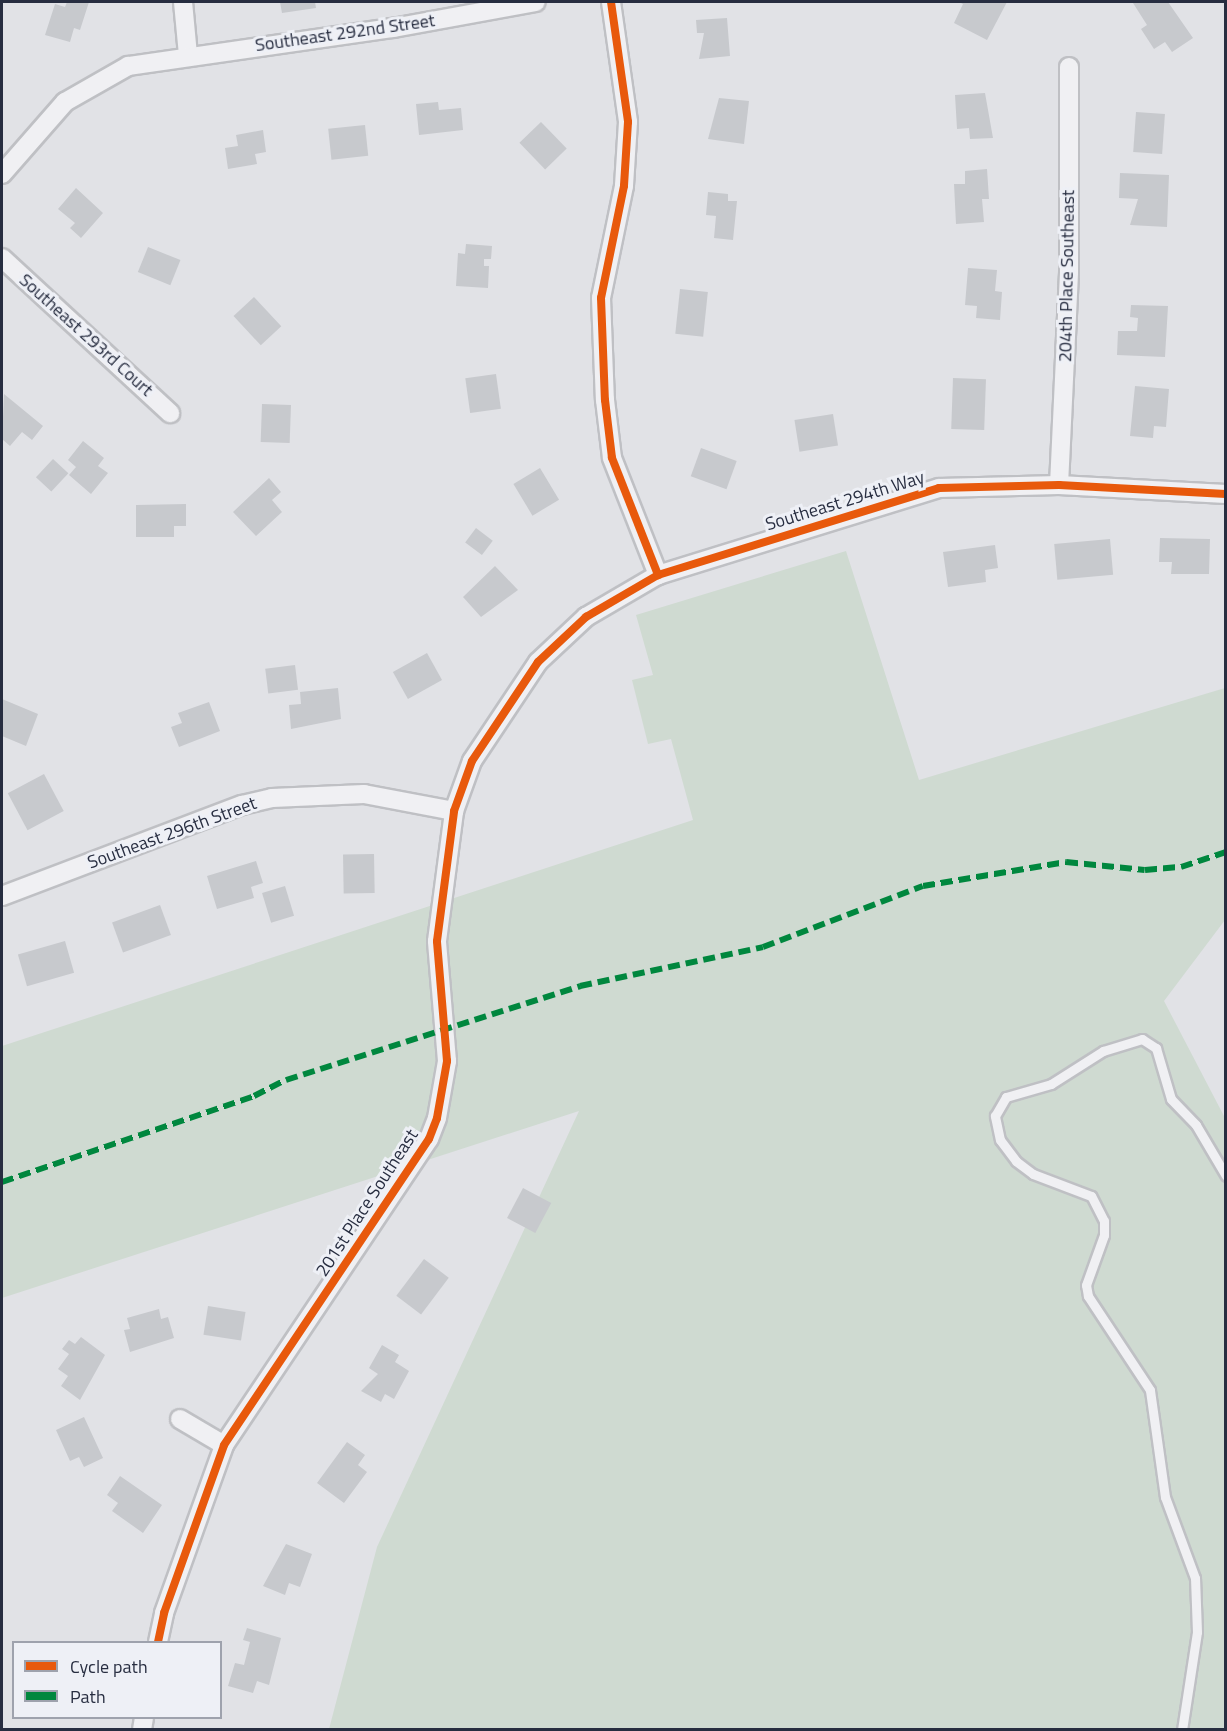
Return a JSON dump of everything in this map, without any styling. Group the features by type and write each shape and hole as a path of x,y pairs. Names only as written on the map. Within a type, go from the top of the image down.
{"street":[{"path":"183,2 188,55"},
{"name":"Southeast 292nd Street","path":"2,174 65,102 128,66 188,55 393,28 536,2"},
{"path":"611,2 628,122 624,186 601,298 605,400 612,458 658,574"},
{"name":"204th Place Southeast","path":"1059,485 1069,272 1069,67"},
{"name":"Southeast 293rd Court","path":"2,258 170,412"},
{"name":"Southeast 294th Way","path":"658,574 939,488 1059,485 1226,494"},
{"name":"201st Place Southeast","path":"158,1641 164,1613 224,1445 429,1139 437,1118 447,1061 437,941 454,811 472,760 538,662 586,617 658,574"},
{"name":"Southeast 296th Street","path":"2,896 272,798 364,794 454,811"},
{"path":"180,1419 224,1445"}],"lane":[{"path":"1182,1730 1197,1632 1195,1578 1165,1497 1150,1390 1088,1296 1086,1285 1104,1235 1104,1221 1091,1196 1033,1174 1017,1161 1000,1140 996,1116 1006,1097 1051,1084 1103,1051 1142,1039 1156,1048 1171,1099 1196,1125 1226,1176"}],"shaded area":[{"path":"846,551 919,780 1225,688 1225,920 1164,1001 1225,1118 1225,1729 329,1729 377,1547 579,1111 2,1298 2,1046 693,820 671,739 648,744 632,680 653,675 636,615"}],"building":[{"path":"67,2 89,2 80,30 74,28 70,42 45,35 55,4 65,7"},
{"path":"280,2 315,2 316,8 282,13"},
{"path":"959,2 1007,2 987,40 954,23 963,4"},
{"path":"1168,2 1193,38 1172,52 1165,42 1154,49 1141,29 1147,25 1133,3"},
{"path":"727,18 730,56 699,59 704,33 697,33 696,20"},
{"path":"985,93 993,138 970,139 969,128 957,129 955,95"},
{"path":"719,98 749,101 744,144 708,139"},
{"path":"438,102 439,110 461,108 463,130 419,135 416,104"},
{"path":"1136,112 1165,114 1162,154 1133,152"},
{"path":"541,122 567,149 545,169 519,143"},
{"path":"365,125 368,156 331,160 328,129"},
{"path":"263,130 266,152 255,154 257,164 228,169 225,148 238,146 236,135"},
{"path":"987,169 989,199 982,199 984,222 956,224 954,184 965,184 965,171"},
{"path":"1120,173 1169,175 1167,227 1130,225 1138,199 1119,198"},
{"path":"76,188 103,213 81,238 70,228 75,223 58,209"},
{"path":"708,192 728,194 728,201 737,201 733,240 714,238 716,216 706,215"},
{"path":"466,244 492,246 491,259 484,259 484,266 489,266 488,288 456,286 458,253 465,254"},
{"path":"148,247 180,260 170,285 138,272"},
{"path":"968,268 997,270 995,291 1002,292 1000,320 976,318 977,306 965,305"},
{"path":"680,289 708,292 703,337 675,334"},
{"path":"254,297 281,326 261,345 234,316"},
{"path":"1131,305 1168,306 1165,357 1117,355 1118,331 1137,331 1138,318 1130,317"},
{"path":"496,374 501,409 470,413 465,378"},
{"path":"953,378 986,379 984,430 951,429"},
{"path":"1135,386 1169,389 1166,427 1154,426 1153,438 1130,436"},
{"path":"4,394 43,426 32,440 22,432 10,446 2,439"},
{"path":"262,404 291,405 290,443 261,442"},
{"path":"833,414 838,446 799,452 794,420"},
{"path":"83,441 104,458 98,466 108,473 91,494 69,475 76,467 68,460"},
{"path":"701,448 737,461 726,489 691,476"},
{"path":"53,459 68,473 51,492 36,477"},
{"path":"540,468 559,500 532,516 513,484"},
{"path":"269,478 281,492 272,500 282,512 256,536 233,512"},
{"path":"186,504 186,526 174,526 174,537 136,537 136,505"},
{"path":"476,528 493,541 482,555 465,542"},
{"path":"1160,538 1210,539 1209,574 1171,574 1172,562 1159,562"},
{"path":"1110,539 1113,575 1057,580 1054,544"},
{"path":"995,545 998,568 985,570 986,582 948,587 943,552"},
{"path":"495,566 518,590 481,617 463,597"},
{"path":"427,653 442,680 408,699 393,672"},
{"path":"295,665 298,690 268,693 265,669"},
{"path":"338,688 341,719 291,729 289,705 301,704 300,692"},
{"path":"2,699 38,714 26,746 2,736"},
{"path":"209,702 220,731 179,747 171,727 182,723 178,713"},
{"path":"44,774 64,811 28,830 8,793"},
{"path":"374,854 375,893 344,894 343,855"},
{"path":"256,861 263,883 251,887 254,898 217,909 207,876"},
{"path":"285,886 294,916 271,923 262,893"},
{"path":"160,905 171,935 123,953 112,922"},
{"path":"65,941 74,973 27,986 18,955"},
{"path":"523,1188 551,1203 535,1233 507,1218"},
{"path":"424,1259 449,1278 421,1314 396,1296"},
{"path":"208,1306 246,1312 241,1341 203,1335"},
{"path":"159,1309 161,1319 168,1317 174,1338 130,1352 124,1330 130,1329 127,1318"},
{"path":"81,1337 105,1355 80,1400 61,1386 68,1376 58,1369 69,1354 62,1349 69,1340 75,1344"},
{"path":"382,1345 399,1355 395,1362 409,1371 394,1399 385,1394 381,1402 361,1391 378,1374 369,1368"},
{"path":"84,1417 103,1458 84,1467 79,1457 70,1461 56,1430"},
{"path":"347,1442 365,1455 358,1465 367,1472 344,1503 317,1483"},
{"path":"120,1476 162,1505 143,1533 112,1511 118,1503 107,1495"},
{"path":"286,1544 312,1554 300,1587 289,1583 285,1595 263,1586"},
{"path":"247,1628 281,1638 269,1685 257,1681 253,1693 228,1686 235,1663 244,1665 250,1642 243,1640"}],"marked path":[{"path":"2,1182 254,1096 286,1080 580,986 763,947 923,886 1066,862 1145,870 1181,867 1226,852"}],"cycle path":[{"path":"611,2 628,122 624,186 601,298 605,400 612,458 658,575"},
{"path":"158,1641 164,1613 224,1445 429,1139 437,1118 447,1061 437,941 454,811 472,761 538,662 586,617 658,575 939,488 1059,485 1226,494"}]}
